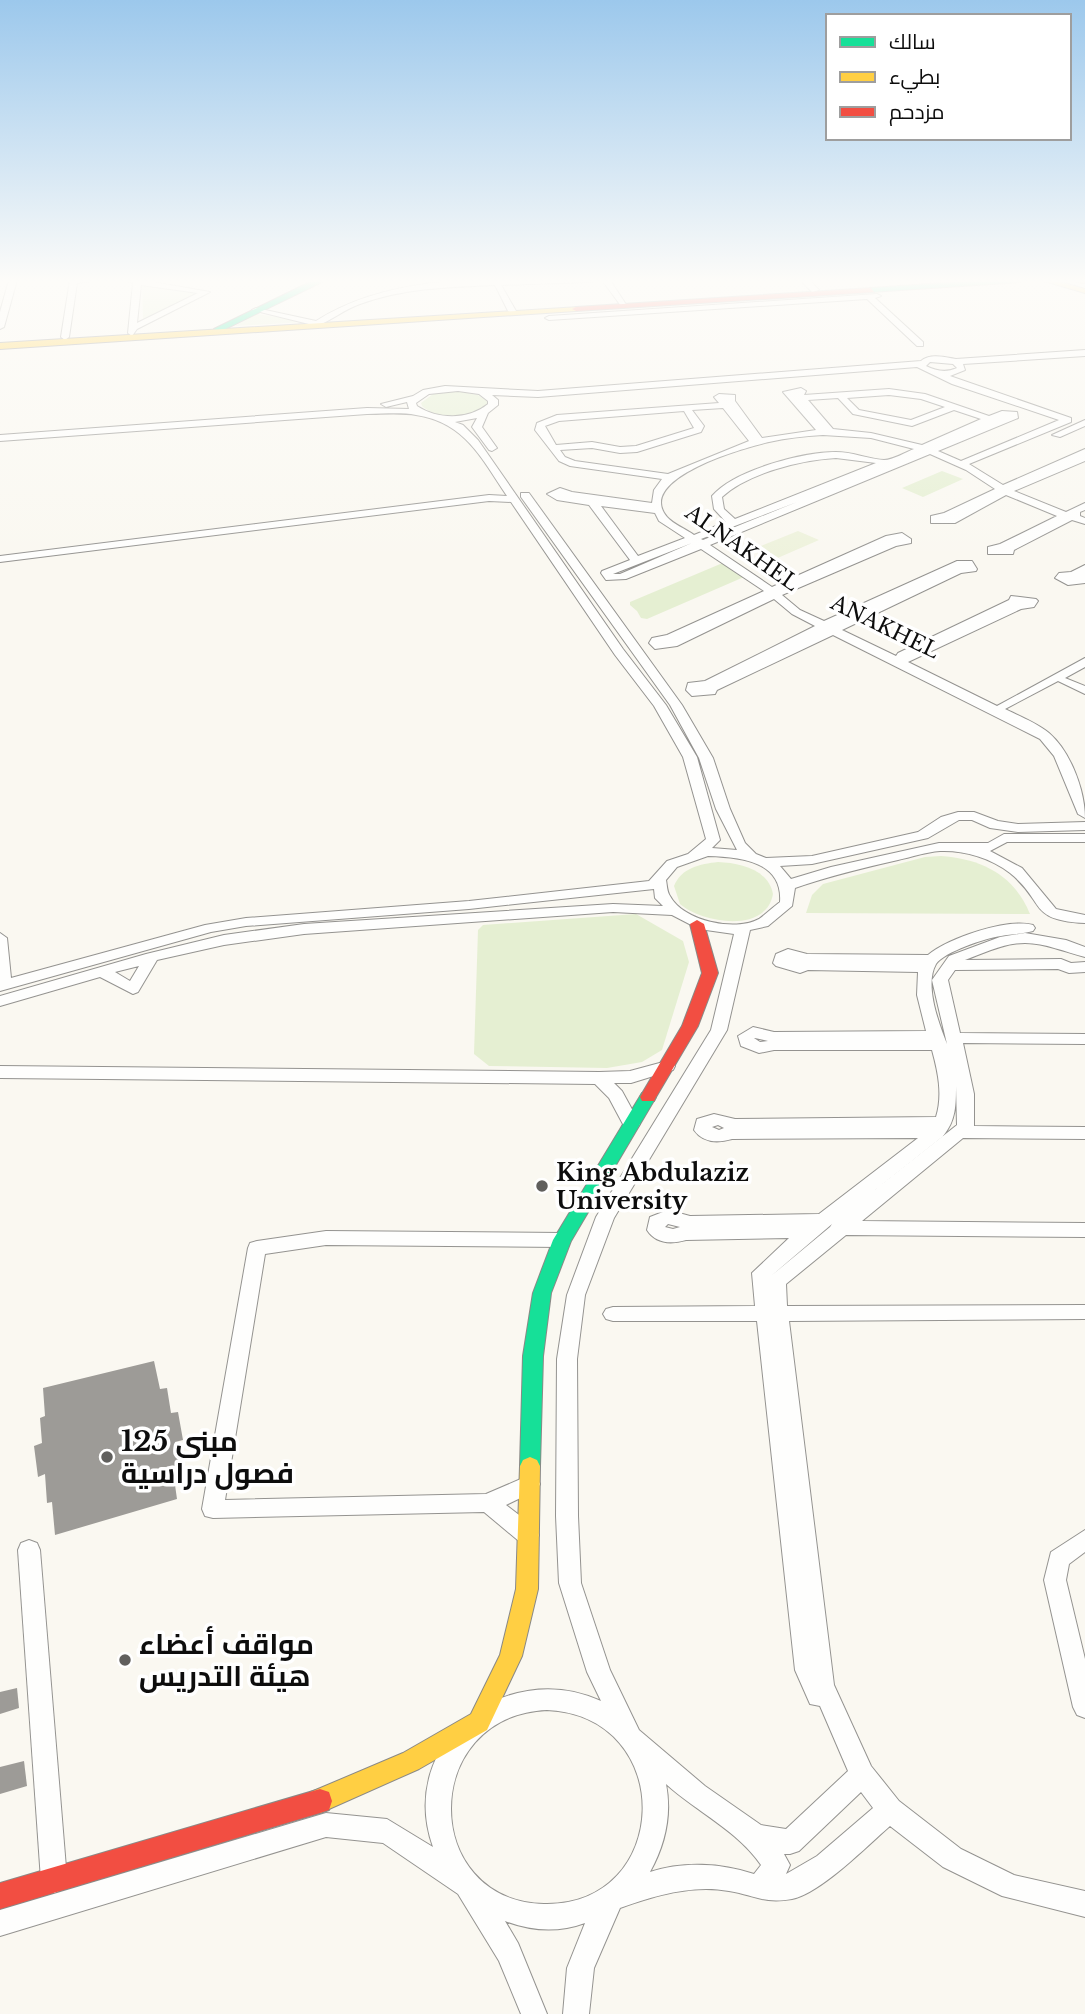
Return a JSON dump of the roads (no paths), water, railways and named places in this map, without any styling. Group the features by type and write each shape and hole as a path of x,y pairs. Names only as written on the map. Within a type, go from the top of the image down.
{"main road":[{"path":"0,1896 320,1801 411,1761 479,1722 511,1656 527,1589 533,1356 542,1293 562,1240 690,1026 710,973 697,924"}],"street":[{"path":"0,436 369,406 414,398 444,388 538,394 779,374"},
{"path":"439,418 464,417 488,409 545,398 862,374"},
{"path":"939,374 955,382 1068,420 961,464"},
{"path":"959,374 965,382 1085,422"},
{"path":"801,391 802,398 826,432 788,392 801,391"},
{"path":"482,392 493,400 477,427 676,705 706,758 723,809 739,844 750,856"},
{"path":"802,398 889,392 922,396 992,420"},
{"path":"841,396 856,412 912,423 953,407"},
{"path":"669,477 573,464 562,459 540,430 540,425 557,418 726,405 719,397 732,397 730,401 758,442"},
{"path":"414,398 411,403 418,412"},
{"path":"554,447 592,444 620,450 637,449 678,438 699,428 686,408"},
{"path":"0,436 367,411 418,412 460,427 475,442 619,652 660,705 690,757 713,840 694,855 672,864 653,885 593,888 469,905 246,922 210,929 2,986 0,938"},
{"path":"923,451 701,540 606,573 610,578 622,577 701,540 735,523 923,451 1008,412 1015,416 923,451"},
{"path":"974,471 1085,422"},
{"name":"ALNAKHEL","path":"701,540 669,523 657,508 656,494 662,483 669,477 758,442 788,435 826,432 864,434 961,464 1001,491 1085,523"},
{"name":"ANAKHEL","path":"1001,491 923,451 859,437 809,436 762,444 681,475 669,484 663,506 670,517 701,540 833,627 904,657 1050,731 1065,746 1085,788"},
{"path":"735,523 721,514 716,505 717,496 734,483 791,461 817,455 853,455 886,463"},
{"path":"1001,491 951,522 935,521 935,518 947,516 1001,491 1085,455"},
{"path":"0,557 485,494 501,491 504,485"},
{"path":"560,491 570,495 657,508 561,498 552,494 560,491"},
{"path":"0,557 489,498 514,499"},
{"path":"597,502 640,561"},
{"path":"1066,517 1009,549 1009,552 992,552 992,549 1003,547 1066,517 1085,508"},
{"path":"779,590 670,638 656,640 655,643 659,646 673,644 779,590 894,543 907,541 907,538 890,538 779,590"},
{"path":"833,627 708,684 692,687 692,690 696,693 711,691 712,688 833,627 955,565 968,563 972,566 972,569 959,570 833,627"},
{"path":"1015,598 1032,601 1030,605 1018,606 904,657 1014,602 1015,598"},
{"path":"833,627 1045,736 1060,756 1085,814"},
{"path":"1007,708 1085,662"},
{"path":"1007,708 1085,669"},
{"path":"1064,681 1085,690"},
{"path":"765,862 812,860 923,835 946,820 958,816 974,816 995,825 1018,828 1085,827"},
{"path":"995,825 1002,832 1000,841"},
{"path":"939,826 950,842 1000,860 1021,875 1049,913 1060,919 1085,917"},
{"path":"788,885 831,871 939,847 968,849 1000,841 1085,838"},
{"path":"1000,841 1038,880 1052,904 1063,914 1085,917"},
{"path":"660,879 659,890 663,901 672,911 697,924 743,928 764,922 781,912 787,903 788,885 779,872 765,862 750,856 722,852 694,855"},
{"path":"593,888 601,911"},
{"path":"0,1001 151,957 224,940 304,929 601,911 672,911"},
{"path":"576,2014 575,2000 582,1958 611,1898 637,1871 653,1838 657,1802 649,1768 631,1738 599,1672 570,1583 567,1516 569,1346 576,1295 605,1217 719,1030 743,928"},
{"path":"1085,940 1026,928 1005,930 984,934 940,962 925,992 946,1041 950,1127 904,1180 830,1225 761,1273 771,1313 822,1685 858,1777 890,1811 952,1858 1011,1886 1085,1904"},
{"path":"940,962 1000,942 1025,938 1066,944 1085,952"},
{"path":"1085,959 1067,955 940,962 805,965 800,968 781,963 781,957 788,954 807,959 940,962 1061,964 1069,968 1085,967"},
{"path":"101,971 133,989 151,957"},
{"path":"1085,1039 946,1041 772,1045 766,1048 754,1047 747,1042 747,1036 754,1032 766,1033 774,1038 946,1041 1085,1046"},
{"path":"0,1072 599,1078 631,1077 667,1066"},
{"path":"599,1078 616,1095 631,1125"},
{"path":"1085,1124 950,1127 729,1133 723,1137 711,1136 703,1130 703,1123 710,1119 724,1120 732,1125 950,1127 1085,1133"},
{"path":"771,1313 777,1281 830,1225 881,1178 950,1127"},
{"path":"1085,1221 830,1225 684,1233 677,1237 664,1236 656,1230 656,1222 664,1216 678,1218 687,1223 830,1225 1085,1230"},
{"path":"530,1484 488,1503 213,1509 257,1248 326,1238 562,1240"},
{"path":"613,1314 1085,1312"},
{"path":"488,1503 528,1535"},
{"path":"1085,1539 1059,1559 1055,1580 1085,1707"},
{"path":"29,1550 54,1880"},
{"path":"534,2014 509,1952 446,1853 437,1817 440,1781 454,1748 479,1722 508,1706 541,1699 575,1702 606,1715 696,1795 757,1838 793,1886"},
{"path":"759,1888 790,1842 858,1777"},
{"path":"0,1923 326,1825 387,1831 499,1907 536,1918 576,1914 611,1898 668,1879 730,1878 759,1888 793,1886 826,1866 890,1811"},
{"path":"757,1838 790,1842"}],"place":[{"name":"King Abdulaziz University","path":"542,1186"},
{"name":"مبنى 125 فصول دراسية","path":"107,1457"},
{"name":"مواقف أعضاء هيئة التدريس","path":"125,1660"}]}
